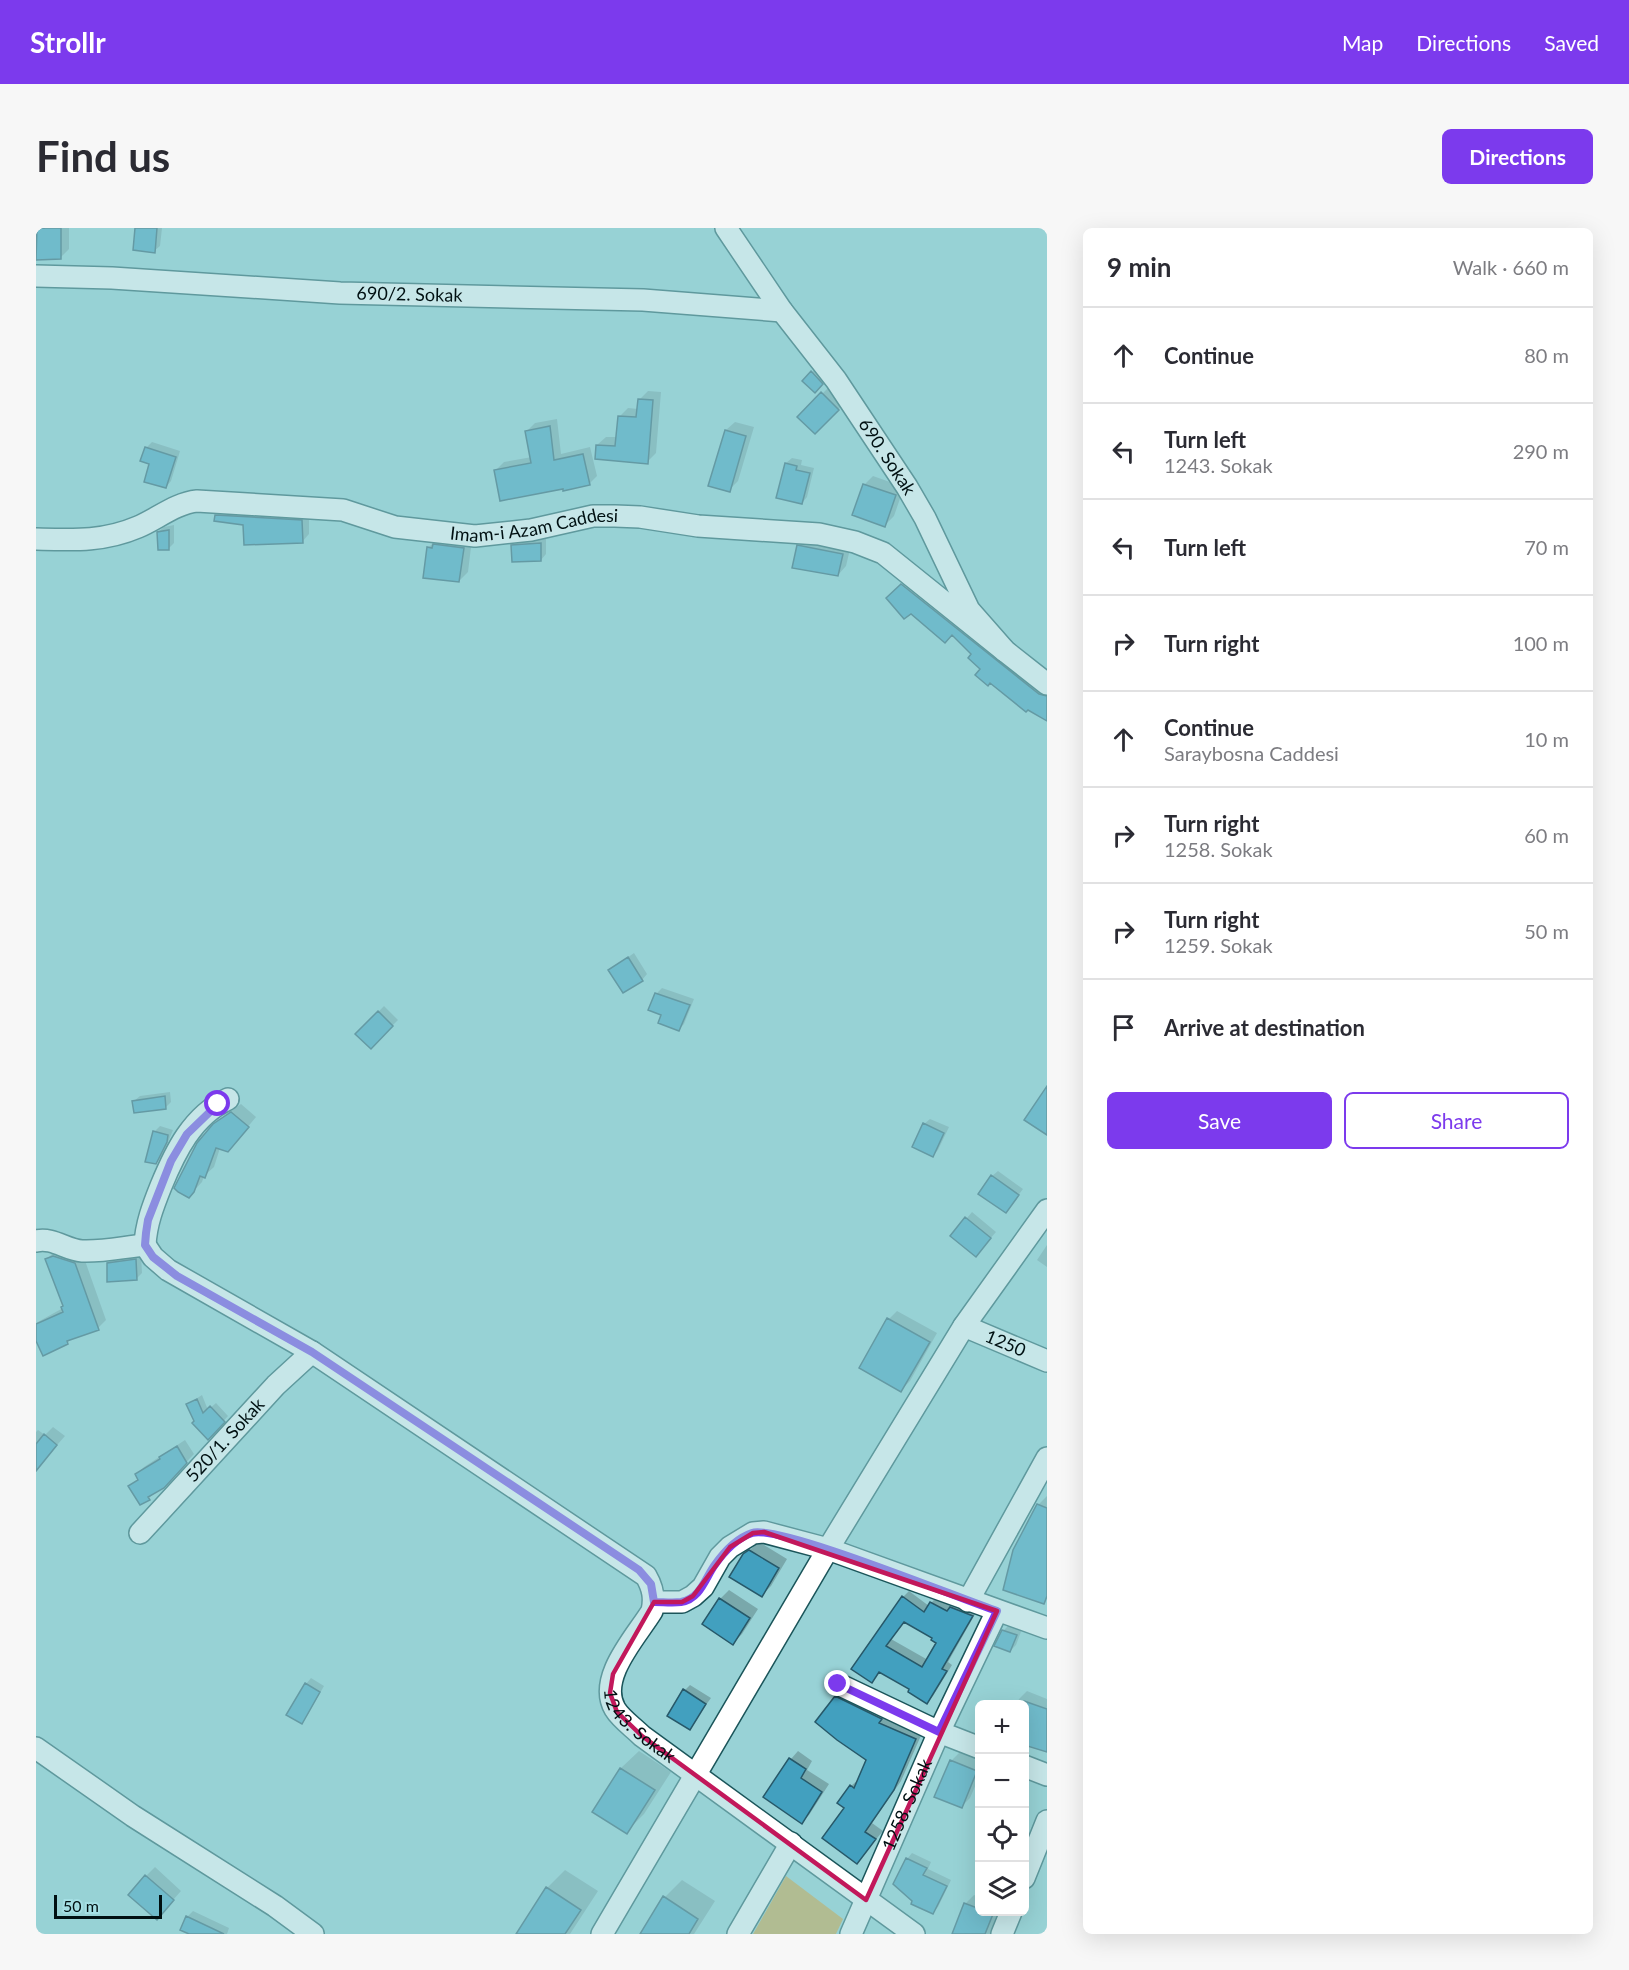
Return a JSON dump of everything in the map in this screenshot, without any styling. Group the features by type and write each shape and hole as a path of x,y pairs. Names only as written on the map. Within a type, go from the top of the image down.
{"street":[{"name":"690. Sokak","path":"726,228 782,310 836,380 907,487 925,518 969,610 1005,651 1047,684"},
{"name":"690/2. Sokak","path":"36,276 112,278 340,293 643,300 782,310"},
{"name":"Imam-i Azam Caddesi","path":"36,539 88,541 105,538 137,528 186,502 197,501 343,510 395,527 476,536 531,530 593,516 640,517 698,526 819,534 855,542 883,553 1005,651"},
{"path":"228,1099 218,1104 194,1125 178,1147 148,1220 145,1245 153,1257 168,1270 312,1352 639,1570 651,1584 654,1602 682,1602 693,1596 703,1587 720,1557 736,1543 753,1533 764,1532 828,1550 1047,1628"},
{"path":"602,1934 828,1550 964,1326 1047,1209"},
{"path":"36,1241 53,1241 69,1248 86,1251 145,1245"},
{"name":"1250","path":"964,1326 1047,1361"},
{"name":"520/1. Sokak","path":"140,1533 276,1385 312,1352"},
{"path":"968,1601 1040,1488 1047,1458"},
{"name":"1243. Sokak","path":"654,1602 647,1619 613,1674 610,1683 612,1703 617,1712 642,1736 914,1934"},
{"name":"1258. Sokak","path":"851,1934 939,1732 997,1611"},
{"path":"838,1684 939,1732 975,1746"},
{"path":"36,1748 133,1816 275,1906 313,1934"},
{"path":"1029,1768 1047,1775"},
{"path":"1029,1866 1047,1821"},
{"path":"738,1934 791,1843"},
{"path":"1002,1934 1009,1916"}],"highlighted area":[{"path":"764,1532 997,1611 866,1900 642,1736 617,1712 610,1693 613,1674 654,1602 682,1602 693,1596 730,1547 753,1533"}],"shaded area":[{"path":"786,1876 843,1919 836,1934 753,1934"}],"building":[{"path":"37,228 61,228 61,259 36,260"},
{"path":"135,228 157,228 155,253 133,250"},
{"path":"811,371 823,384 815,393 802,381"},
{"path":"821,392 839,410 815,434 797,417"},
{"path":"638,399 653,400 648,464 595,459 596,445 615,446 618,416 636,417"},
{"path":"550,426 554,460 583,454 590,485 500,501 494,470 531,463 525,431"},
{"path":"725,430 746,436 730,492 708,486"},
{"path":"145,447 176,457 166,488 144,482 149,464 140,461"},
{"path":"785,463 797,466 796,470 810,473 802,504 776,498"},
{"path":"863,484 896,495 885,527 852,515"},
{"path":"215,515 302,520 303,543 244,545 243,525 214,521"},
{"path":"169,530 169,550 158,550 157,532"},
{"path":"541,543 541,561 512,562 511,545"},
{"path":"433,544 464,548 459,582 423,578 427,547 432,548"},
{"path":"797,545 843,554 838,576 792,568"},
{"path":"901,584 1039,694 1047,696 1047,721 1028,710 1026,712 990,683 988,686 975,675 980,669 968,658 971,654 952,635 945,643 911,614 904,619 886,598"},
{"path":"628,957 643,981 623,993 608,970"},
{"path":"655,993 690,1005 679,1031 658,1023 661,1015 648,1010"},
{"path":"378,1011 393,1026 371,1049 355,1034"},
{"path":"1047,1086 1047,1135 1024,1120"},
{"path":"165,1096 166,1109 134,1113 132,1101"},
{"path":"231,1112 249,1127 228,1152 216,1148 205,1178 200,1176 189,1198 178,1192 174,1188 197,1143 213,1124"},
{"path":"923,1123 944,1133 933,1157 912,1147"},
{"path":"153,1131 168,1135 156,1164 145,1162"},
{"path":"991,1175 1019,1195 1006,1213 978,1194"},
{"path":"965,1217 991,1238 976,1257 950,1236"},
{"path":"53,1256 75,1263 99,1330 67,1341 68,1344 43,1356 36,1341 36,1324 63,1312 61,1307 63,1306 45,1259"},
{"path":"136,1259 137,1280 107,1282 107,1263"},
{"path":"887,1318 930,1342 901,1392 859,1368"},
{"path":"197,1399 203,1413 210,1406 225,1422 208,1440 192,1423 194,1421 186,1404"},
{"path":"44,1434 57,1445 36,1471 36,1444"},
{"path":"177,1446 187,1463 164,1488 148,1497 150,1500 140,1505 128,1486 138,1480 135,1474"},
{"path":"1037,1504 1047,1508 1047,1596 1044,1604 1003,1590 1013,1550"},
{"path":"749,1550 779,1568 762,1597 729,1577 743,1554"},
{"path":"902,1596 924,1612 930,1602 947,1611 950,1607 973,1616 942,1669 947,1671 927,1704 908,1692 909,1689 879,1672 872,1683 851,1669","holes":["904,1622 932,1638 931,1640 936,1643 922,1667 886,1646"]},
{"path":"719,1598 750,1618 733,1645 702,1624"},
{"path":"1002,1630 1017,1635 1010,1652 994,1646"},
{"path":"305,1683 320,1692 302,1724 286,1715"},
{"path":"683,1689 706,1704 690,1730 667,1716"},
{"path":"835,1696 882,1719 879,1723 916,1739 894,1790 865,1832 876,1839 857,1864 822,1838 844,1808 837,1803 850,1785 854,1788 866,1760 815,1722"},
{"path":"1029,1703 1047,1709 1047,1752 1029,1747"},
{"path":"789,1758 806,1769 801,1778 822,1792 802,1824 763,1797"},
{"path":"950,1760 975,1770 975,1776 962,1808 934,1797"},
{"path":"620,1768 655,1790 627,1834 592,1812"},
{"path":"906,1858 927,1868 923,1875 947,1886 933,1914 911,1904 912,1901 893,1884"},
{"path":"145,1875 174,1900 157,1920 128,1895"},
{"path":"546,1887 581,1910 565,1934 516,1934"},
{"path":"663,1896 698,1919 689,1934 640,1934"},
{"path":"964,1903 975,1907 975,1916 992,1916 985,1934 952,1934"},
{"path":"186,1916 224,1934 189,1934 180,1930"}],"route":[{"path":"218,1104 194,1125 171,1161 148,1220 145,1245 153,1257 177,1276 312,1352 639,1570 651,1584 654,1602 682,1602 693,1596 703,1587 712,1568 730,1547 753,1533 764,1532 828,1550 997,1611 939,1732 838,1684"}]}
